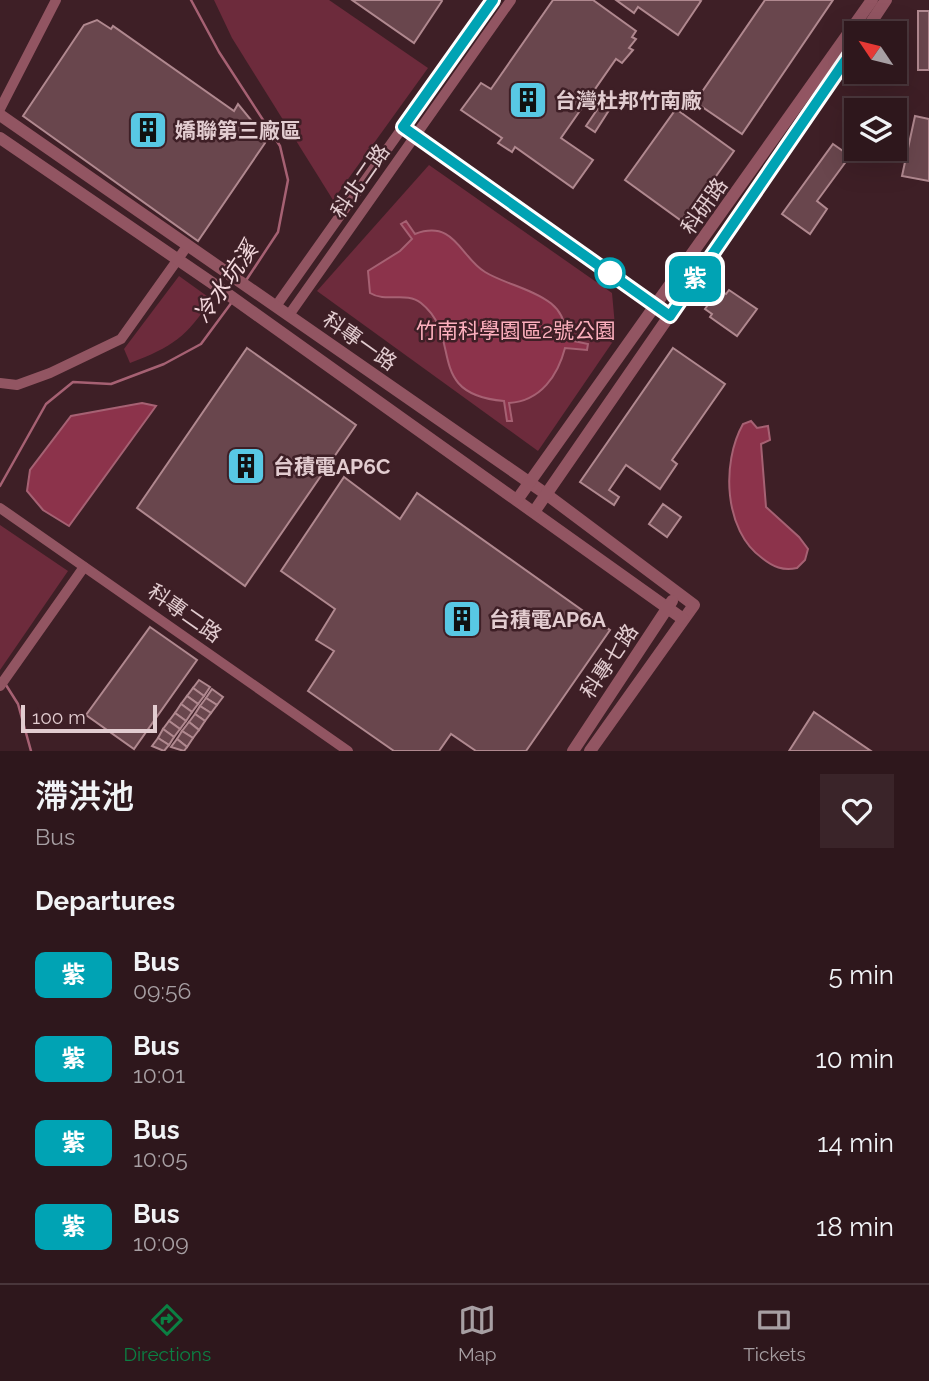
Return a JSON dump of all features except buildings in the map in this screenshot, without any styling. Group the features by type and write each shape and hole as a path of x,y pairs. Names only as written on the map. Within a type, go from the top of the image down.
{"street":[{"path":"0,109 56,0"},
{"name":"科北二路","path":"276,306 493,0"},
{"name":"科北二路","path":"289,315 510,0"},
{"name":"科研路","path":"517,500 872,0"},
{"path":"872,21 886,0"},
{"name":"科研路","path":"534,512 844,62"},
{"name":"科專一路","path":"0,115 546,494 694,605"},
{"name":"科專一路","path":"0,138 215,285 683,619"},
{"path":"0,383 17,386 121,340 188,245"},
{"path":"264,321 276,306"},
{"path":"277,331 289,315"},
{"name":"科專二路","path":"2,509 348,751"},
{"path":"0,686 85,566"},
{"name":"科專七路","path":"573,751 678,592"},
{"name":"科專七路","path":"590,751 694,605"}],"green space":[{"path":"214,0 329,0 428,68 333,200 232,38"},
{"name":"竹南科學園區2號公園","path":"429,165 612,293 616,337 538,451 317,291"},
{"path":"179,276 211,299 186,332 168,346 130,363 124,349"},
{"path":"0,525 68,571 0,670"}],"shaded area":[{"path":"406,221 415,234 428,231 448,235 485,272 550,303 559,312 564,324 564,339 588,344 587,350 565,348 553,377 539,392 509,403 512,421 507,421 504,401 479,396 463,388 453,376 441,332 434,317 421,303 409,298 383,297 370,293 368,271 400,251 412,239 401,224"},
{"path":"142,403 156,406 69,526 43,510 27,491 30,470 71,416"},
{"path":"751,421 757,428 768,426 770,440 761,444 766,507 799,537 808,549 805,560 797,568 778,568 762,558 749,546 733,514 729,476 731,458 743,424"}],"waterway":[{"name":"冷水坑溪","path":"191,0 219,52 280,146 288,180 278,232 245,282"},
{"name":"冷水坑溪","path":"0,486 46,404 73,382 111,384 164,364 201,344 232,302"},
{"name":"冷水坑溪","path":"6,685 18,704 31,751"}],"bus line":[{"name":"紫","path":"493,0 403,127 670,316 844,62"}],"place":[{"name":"台灣杜邦竹南廠","path":"528,100"},
{"name":"嬌聯第三廠區","path":"148,130"},
{"name":"台積電AP6C","path":"246,466"},
{"name":"台積電AP6A","path":"462,619"}]}
